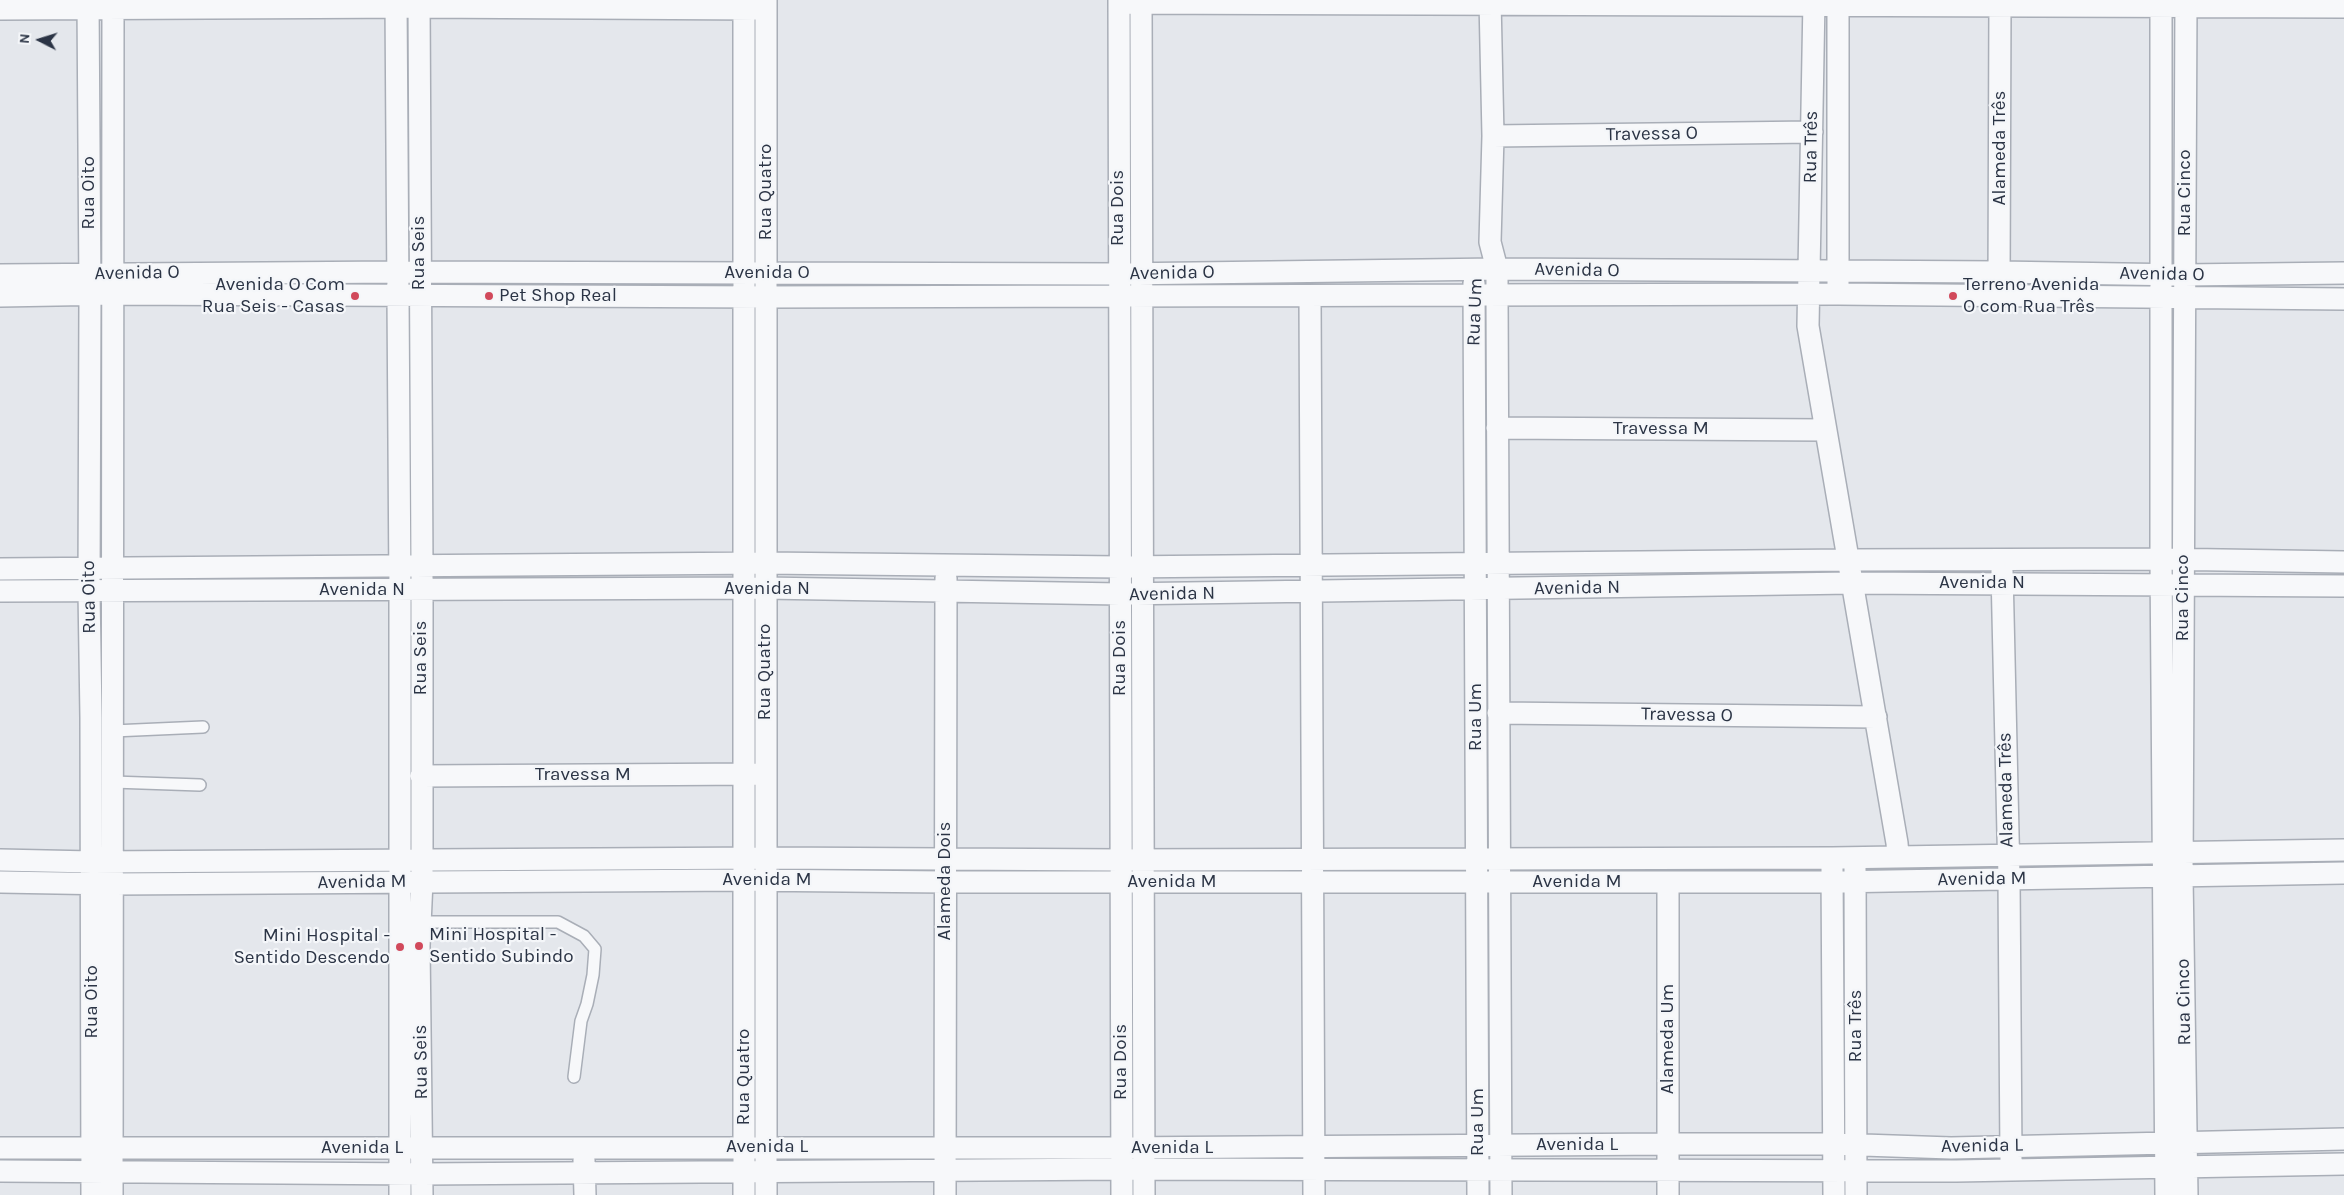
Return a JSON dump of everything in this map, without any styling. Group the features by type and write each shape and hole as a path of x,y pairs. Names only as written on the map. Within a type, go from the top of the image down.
{"street":[{"path":"1119,2 2186,3 2344,7"},
{"name":"Rua Dois","path":"1119,2 1118,274 1122,1195"},
{"name":"Rua Dois","path":"1141,2 1144,1195"},
{"name":"Rua Um","path":"1490,2 1492,136 1490,242 1497,269 1498,858 1501,1195"},
{"name":"Rua Seis","path":"396,3 396,296 400,566 400,1195"},
{"name":"Rua Seis","path":"419,3 419,296 422,567 422,881 420,922 422,1195"},
{"name":"Rua Três","path":"1814,3 1808,295 1810,344 1876,717 1898,856"},
{"name":"Rua Três","path":"1838,3 1838,294"},
{"name":"Alameda Três","path":"1999,296 2000,3"},
{"name":"Rua Cinco","path":"2166,1195 2176,1167 2173,852 2183,584 2186,3"},
{"path":"0,9 88,4 766,5"},
{"name":"Rua Oito","path":"88,4 90,284 89,591 102,861 102,1172 92,1195"},
{"name":"Rua Oito","path":"102,861 113,782 113,4"},
{"name":"Rua Cinco","path":"2161,4 2161,584 2173,852"},
{"name":"Rua Quatro","path":"744,5 744,590 755,774 766,858 766,1195"},
{"name":"Rua Quatro","path":"744,1195 744,858 755,774 765,588 766,5"},
{"name":"Travessa O","path":"1492,136 1812,132"},
{"name":"Rua Um","path":"1478,1195 1473,296 1475,270 1490,242"},
{"name":"Avenida O","path":"113,284 396,272 1118,274 1497,269 2184,275 2344,273"},
{"name":"Avenida O","path":"0,275 90,284 396,296 765,298 1838,294 2344,299"},
{"name":"Avenida O","path":"0,296 90,284"},
{"path":"1310,296 1314,1195"},
{"name":"Travessa M","path":"1497,428 1825,430"},
{"name":"Avenida N","path":"0,568 744,565 765,563 1120,568 1498,563 2161,559 2344,562"},
{"name":"Alameda Três","path":"2002,560 2009,878 2011,1170"},
{"name":"Alameda Dois","path":"945,1195 946,566"},
{"name":"Avenida N","path":"0,591 744,590 765,588 1142,594 1852,583 2344,586"},
{"name":"Travessa O","path":"1498,713 1876,717"},
{"name":"Travessa M","path":"421,776 755,774"},
{"name":"Avenida M","path":"0,860 1855,858 2344,850"},
{"name":"Rua Três","path":"1832,858 1834,1195"},
{"name":"Rua Três","path":"1855,858 1856,1195"},
{"name":"Avenida M","path":"0,882 102,884 766,880 1477,883 1499,881 1856,882 2344,873"},
{"name":"Alameda Um","path":"1668,882 1668,1195"},
{"name":"Avenida L","path":"0,1171 400,1172 422,1174 944,1170 1122,1158 1144,1148 1834,1144 1950,1148 2344,1139"},
{"name":"Avenida L","path":"0,1148 584,1149 766,1146 945,1148 1122,1158 1144,1169 1856,1171 2344,1164"},
{"path":"584,1149 585,1195"},
{"name":"Rua Cinco","path":"2176,1167 2187,1195"},
{"name":"Rua Oito","path":"102,1172 112,1195"}],"lane":[{"path":"113,731 203,727"},
{"path":"113,782 200,785"},
{"path":"420,922 558,922 584,936 595,949 594,975 581,1021 574,1077"}],"place":[{"name":"Avenida O Com Rua Seis - Casas","path":"355,296"},
{"name":"Pet Shop Real","path":"489,296"},
{"name":"Terreno Avenida O com Rua Três","path":"1953,296"},
{"name":"Mini Hospital - Sentido Subindo","path":"419,946"},
{"name":"Mini Hospital - Sentido Descendo","path":"400,947"}]}
